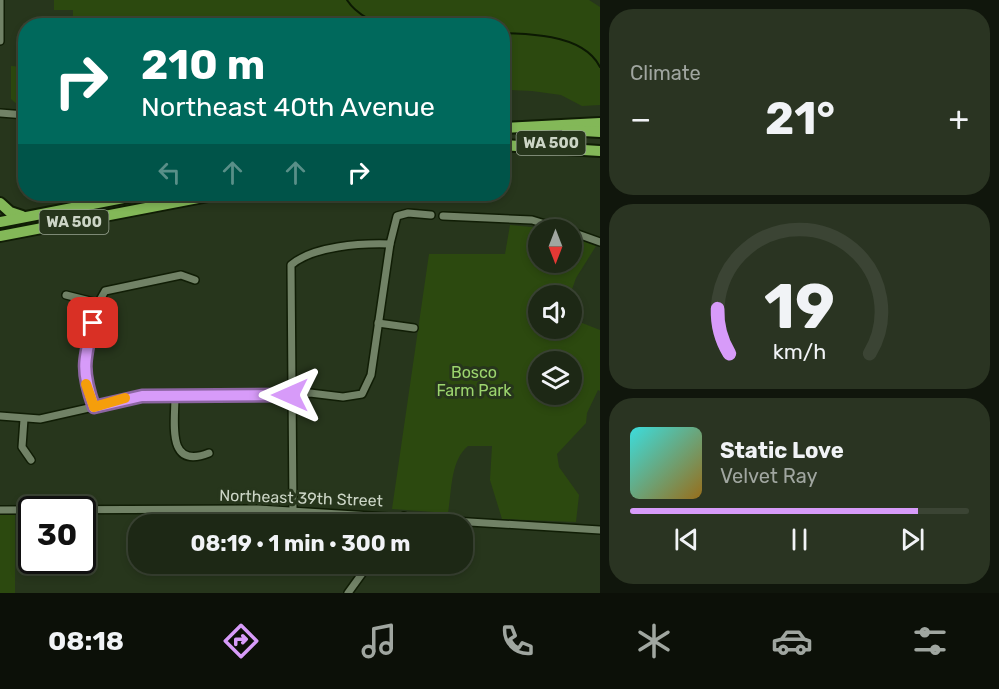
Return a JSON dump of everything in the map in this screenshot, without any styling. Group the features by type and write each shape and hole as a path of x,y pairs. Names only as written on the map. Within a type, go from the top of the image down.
{"highway":[{"path":"510,129 600,123"},
{"name":"WA 500","path":"510,129 600,132"},
{"name":"WA 500","path":"510,144 546,142 600,145"},
{"path":"510,145 600,151"},
{"name":"WA 500","path":"0,222 108,201"},
{"name":"WA 500","path":"3,237 184,201"},
{"path":"0,203 9,213 25,217"}],"street":[{"path":"0,0 0,42"},
{"path":"0,112 18,114"},
{"path":"0,416 24,419 60,416 128,397 310,393 343,397 362,394 371,375 390,244 397,216 408,213 431,215"},
{"path":"443,216 528,220"},
{"path":"582,236 600,242"},
{"path":"292,510 291,265 302,255 366,244 390,244"},
{"path":"94,407 84,378 84,364 98,303 105,291 181,275 195,280"},
{"path":"66,295 98,303"},
{"path":"378,323 414,328"},
{"path":"175,396 177,446 188,458 209,453"},
{"path":"24,419 22,447 31,460"},
{"name":"Northeast 39th Street","path":"0,510 157,507 367,514"},
{"name":"Northeast 39th Street","path":"473,521 600,530"},
{"path":"348,593 362,574"}],"green space":[{"path":"54,0 589,0 600,7 600,105 582,106 561,95 510,90 510,18 73,18 73,10 54,10"},
{"path":"11,66 18,66 18,105 11,99"},
{"name":"Bosco Farm Park","path":"510,225 528,227 528,273 579,273 574,285 528,285 528,339 582,339 582,323 600,330 600,391 598,390 587,413 586,423 557,454 559,467 579,495 576,522 502,519 490,480 492,446 468,446 462,452 455,468 448,513 392,509 429,254 505,254"},
{"name":"Bosco Farm Park","path":"582,241 596,246 582,268"},
{"path":"0,515 15,515 15,593 0,593"}],"waterway":[{"path":"347,0 368,18"},
{"path":"510,33 552,37 581,48 600,67"}],"slow traffic":[{"path":"86,384 94,407 125,398"}],"route":[{"path":"93,323 84,364 84,378 94,407 128,397 142,396 290,395"}]}
